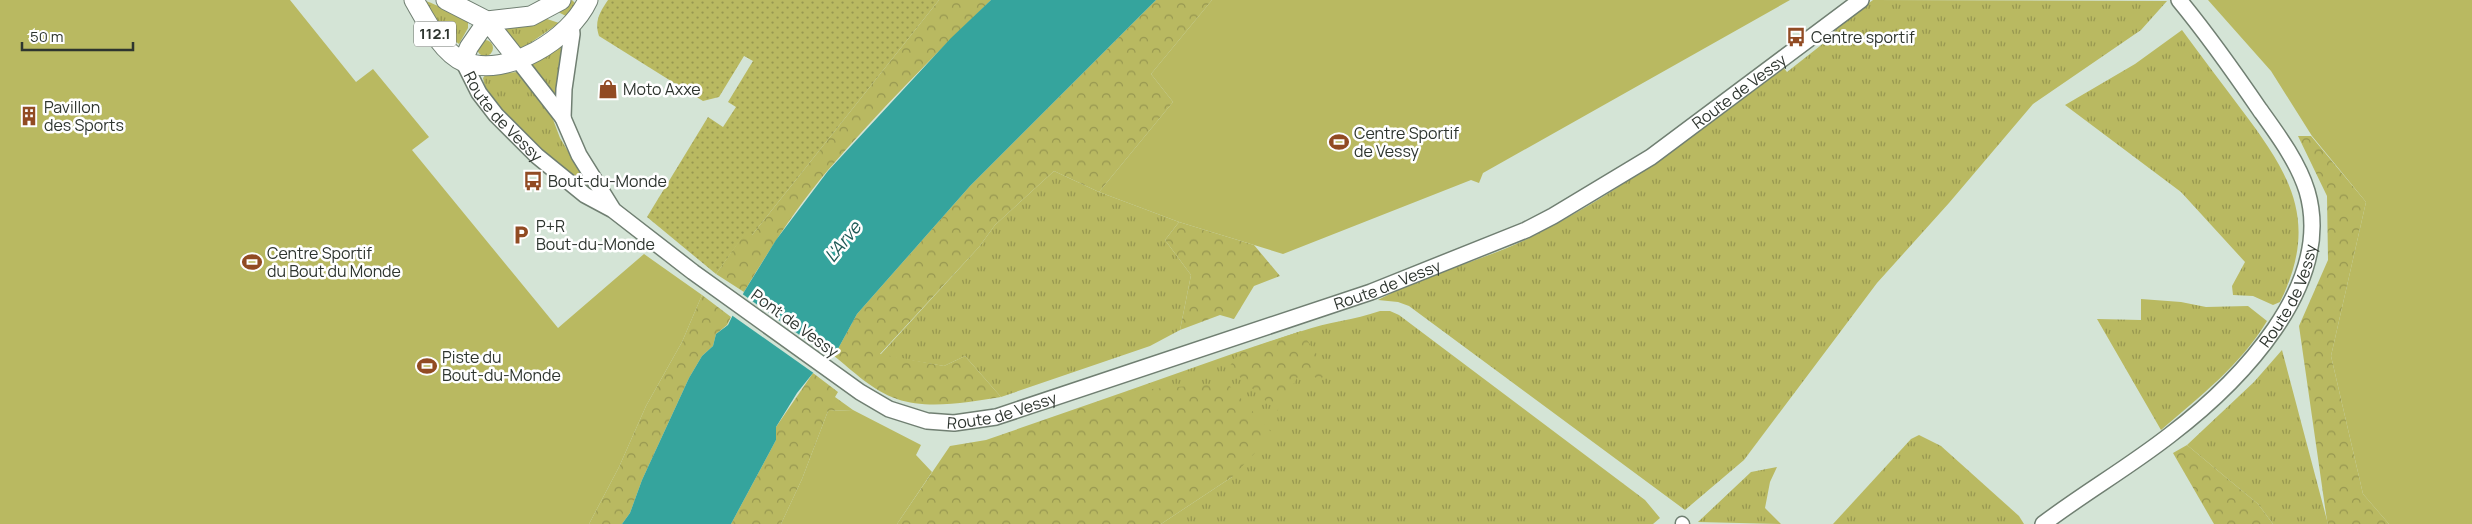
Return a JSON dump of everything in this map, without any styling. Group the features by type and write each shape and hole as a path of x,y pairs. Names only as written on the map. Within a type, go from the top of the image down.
{"main road":[{"name":"Route de Vessy","path":"414,0 442,44 463,61"},
{"name":"112.1","path":"446,0 487,21"},
{"path":"463,61 469,47 487,21 532,16 554,6 561,0"},
{"name":"112.1","path":"463,61 481,65 518,60 541,48 571,24 588,0"},
{"path":"487,21 518,60"}],"street":[{"name":"Route de Vessy","path":"860,392 889,409 927,421 954,423 996,417 1371,292 1526,230 1600,189 1651,157 1698,123 1861,0"},
{"name":"Route de Vessy","path":"2042,524 2169,436 2224,388 2280,319 2304,274 2310,253 2311,210 2307,191 2297,167 2244,87 2179,0"},
{"name":"Route de Vessy","path":"563,118 565,78 572,34 571,24"},
{"name":"Route de Vessy","path":"518,60 563,118 579,156 613,210"},
{"name":"Route de Vessy","path":"463,61 479,93 496,115 537,156 585,195 613,210 709,283"},
{"name":"Pont de Vessy","path":"709,283 860,392"}],"green space":[{"name":"Centre Sportif du Bout du Monde","path":"0,0 290,0 356,82 373,69 429,137 412,150 558,328 644,254 702,295 682,342 646,406 619,467 589,524 0,524"},
{"path":"423,0 468,21 468,28 459,44 447,35"},
{"path":"572,0 576,4 566,16 556,11"},
{"path":"608,0 939,0 752,235 744,235 716,274 647,217 708,117 723,127 736,107 728,102 753,61 744,56 719,97 703,101 599,36 597,26 600,13"},
{"path":"939,0 991,0 908,83 828,170 783,230 744,292 716,274 744,234 752,235"},
{"path":"1156,0 1212,0 1151,74 1173,102 1099,192 1054,171 995,225 979,247 880,354 944,366 965,356 1001,397 935,405 909,402 880,391 834,356 857,314 970,186"},
{"name":"Centre Sportif de Vessy","path":"1212,0 1790,0 1483,173 1479,183 1471,180 1283,254 1179,222 1099,192 1173,102 1151,74"},
{"path":"1873,0 2167,1 2141,30 2033,104 1949,203 1877,283 1744,460 1685,510 1409,306 1398,302 1378,300 1414,282 1495,253 1525,240 1603,197 1665,156 1783,67 1787,72 1834,35 1831,31"},
{"path":"2208,0 2472,0 2472,524 2389,524 2363,494 2331,356 2366,202 2312,136 2271,71"},
{"path":"544,18 559,23 523,48 519,48 502,26"},
{"path":"2182,30 2273,155 2285,177 2294,200 2298,222 2298,247 2292,273 2280,302 2273,305 2253,296 2233,295 2232,286 2245,262 2181,192 2065,105 2135,64"},
{"path":"485,40 493,48 485,56 477,48"},
{"path":"564,44 558,99 530,66"},
{"path":"518,72 548,106 560,138 589,186 587,188 511,122 497,106 483,78 486,74"},
{"path":"2298,136 2311,136 2366,202 2331,356 2363,494 2389,524 2328,524 2327,521 2299,326 2328,260 2327,196"},
{"path":"1054,171 1099,192 1179,222 1165,240 1191,275 1180,330 1150,346 1001,397 965,356 944,366 880,355 979,247 995,225"},
{"path":"1179,222 1254,245 1280,276 1254,286 1234,319 1220,315 1180,330 1191,275 1165,240"},
{"path":"702,295 731,317 727,325 716,334 713,346 702,356 689,378 642,480 630,513 622,524 589,524 619,467 646,406 682,342"},
{"path":"2141,299 2181,302 2206,307 2248,306 2267,321 2245,352 2232,366 2161,430 2097,319 2141,320"},
{"path":"1380,311 1390,311 1399,315 1645,500 1660,518 1653,524 1161,524 1232,477 1127,391 1280,338"},
{"path":"1301,331 1328,371 1320,380 1302,370 1277,411 1229,367 1240,352"},
{"path":"2282,350 2328,524 2273,524 2258,504 2187,445 2254,382"},
{"path":"813,373 838,392 835,397 853,410 828,411 802,479 781,524 731,524 776,440 776,427"},
{"path":"1227,383 1273,434 1232,477 1161,524 897,524 950,446 986,440 1127,391"},
{"path":"853,410 921,445 916,455 932,472 897,524 781,524 802,479 828,411"},
{"path":"1919,435 1941,446 2019,516 2024,524 1833,524 1911,439"},
{"path":"2187,445 2258,504 2273,524 2214,524 2173,453"},
{"path":"1777,467 1770,482 1765,508 1781,524 1698,522 1751,472"}],"water":[{"name":"L'Arve","path":"991,0 1156,0 970,186 857,314 834,356 813,373 797,393 776,427 776,440 731,524 622,524 630,513 642,480 689,378 702,356 713,346 716,334 728,325 744,292 776,240 828,171 951,38"}],"pier":[{"path":"741,293 833,359 815,374 730,314"}],"place":[{"name":"Centre sportif","path":"1796,37"},
{"name":"Moto Axxe","path":"608,89"},
{"name":"Pavillon des Sports","path":"29,116"},
{"name":"Centre Sportif de Vessy","path":"1339,142"},
{"name":"Bout-du-Monde","path":"533,181"},
{"name":"P+R Bout-du-Monde","path":"521,235"},
{"name":"Centre Sportif du Bout du Monde","path":"252,262"},
{"name":"Piste du Bout-du-Monde","path":"427,366"}]}
